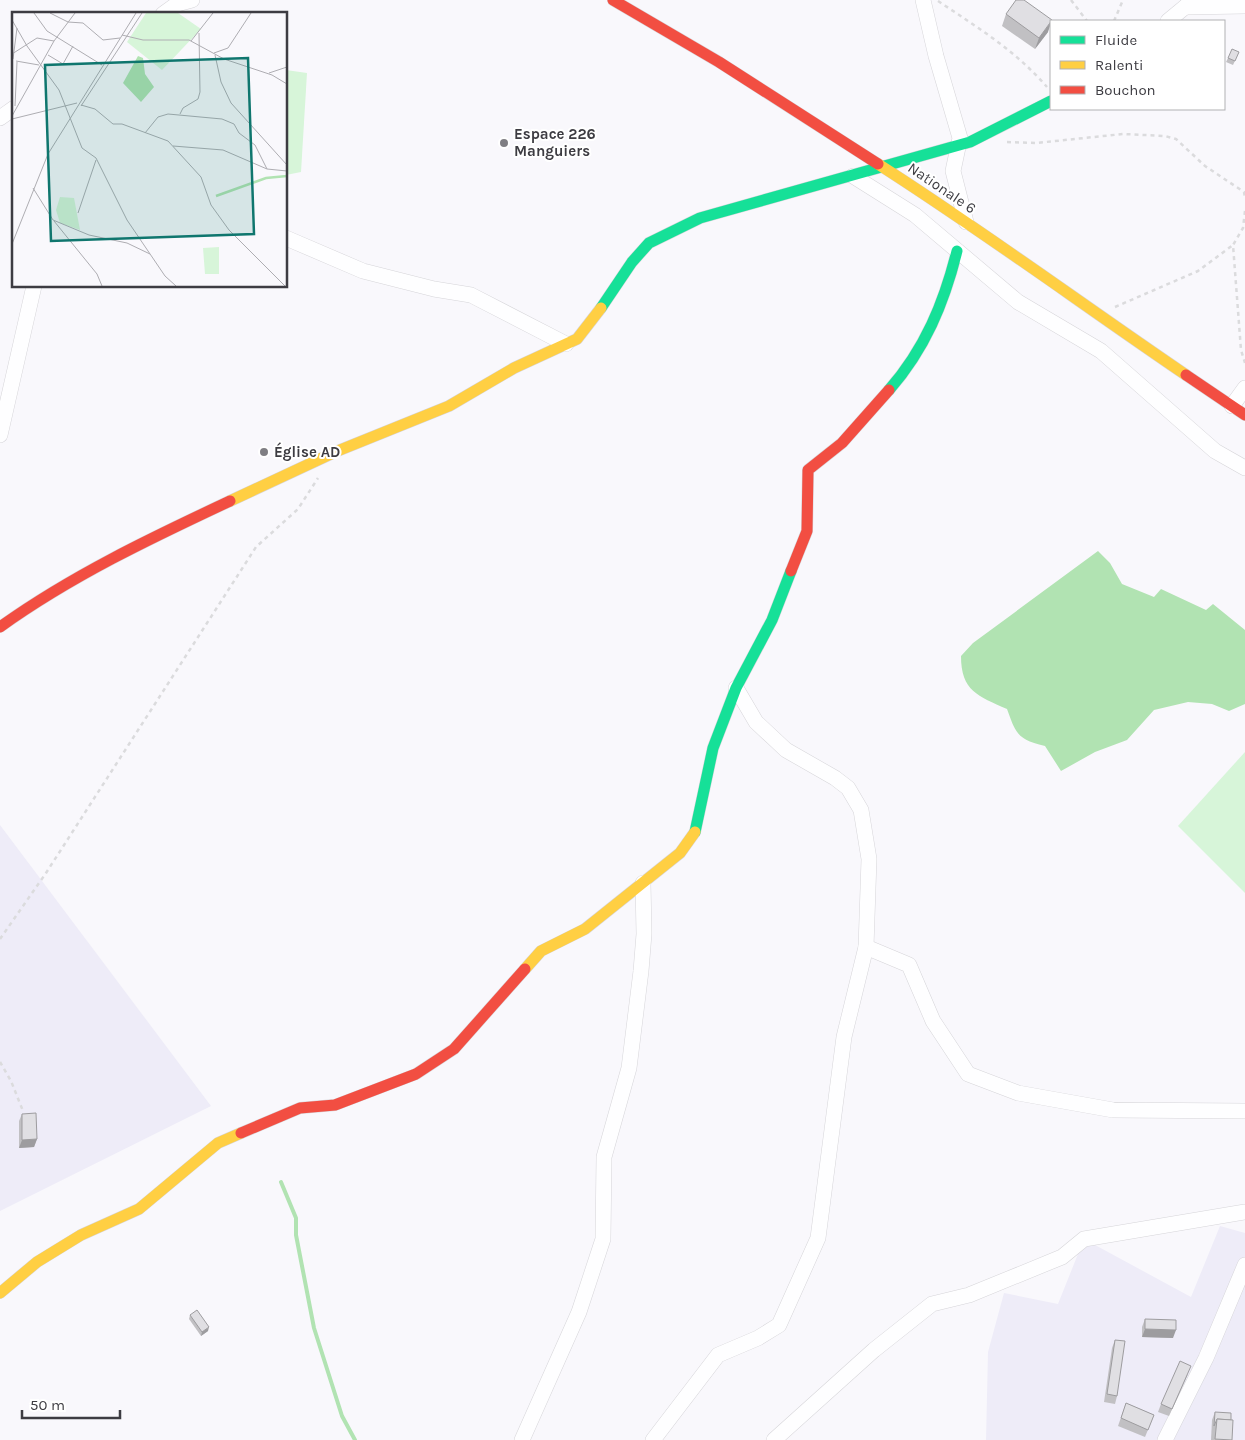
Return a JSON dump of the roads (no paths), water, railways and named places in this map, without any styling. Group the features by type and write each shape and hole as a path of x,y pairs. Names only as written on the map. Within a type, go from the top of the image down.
{"street":[{"path":"166,12 177,4 192,0"},
{"name":"Nationale 6","path":"614,0 719,62 884,167 1245,415"},
{"path":"924,0 960,145 953,171 966,222"},
{"path":"1169,20 1190,3 1245,6"},
{"path":"0,627 25,609 132,547 335,452 449,406 514,368 577,339 591,324 632,262 650,243 700,218 960,145 1050,101"},
{"path":"0,118 12,109"},
{"path":"853,176 915,215 1018,302 1101,350 1214,451 1245,468"},
{"path":"288,239 363,271 434,289 471,295 566,344"},
{"path":"0,1293 37,1262 74,1240 139,1209 218,1143 300,1108 335,1105 416,1074 454,1049 541,951 585,929 680,853 697,829 713,748 736,688 772,620 807,531 809,516 806,486 808,470 842,443 896,382 922,345 947,292 957,251"},
{"path":"0,435 34,288"},
{"path":"1232,406 1245,388"},
{"path":"654,1440 718,1355 758,1338 779,1325 818,1238 844,1037 866,947 869,859 861,810 848,788 835,778 786,750 756,722 736,688"},
{"path":"522,1440 579,1312 603,1239 604,1157 629,1068 644,934 643,883"},
{"path":"866,947 909,966 933,1021 968,1074 1018,1093 1113,1110 1245,1111"},
{"path":"774,1440 874,1350 932,1304 969,1295 1062,1257 1084,1239 1245,1212"},
{"path":"1165,1440 1206,1358 1245,1265"}],"waterway":[{"path":"281,1182 296,1218 296,1235 314,1328 342,1416 355,1440"}],"place":[{"name":"Espace 226 Manguiers","path":"504,143"},
{"name":"Église AD","path":"264,452"}]}
